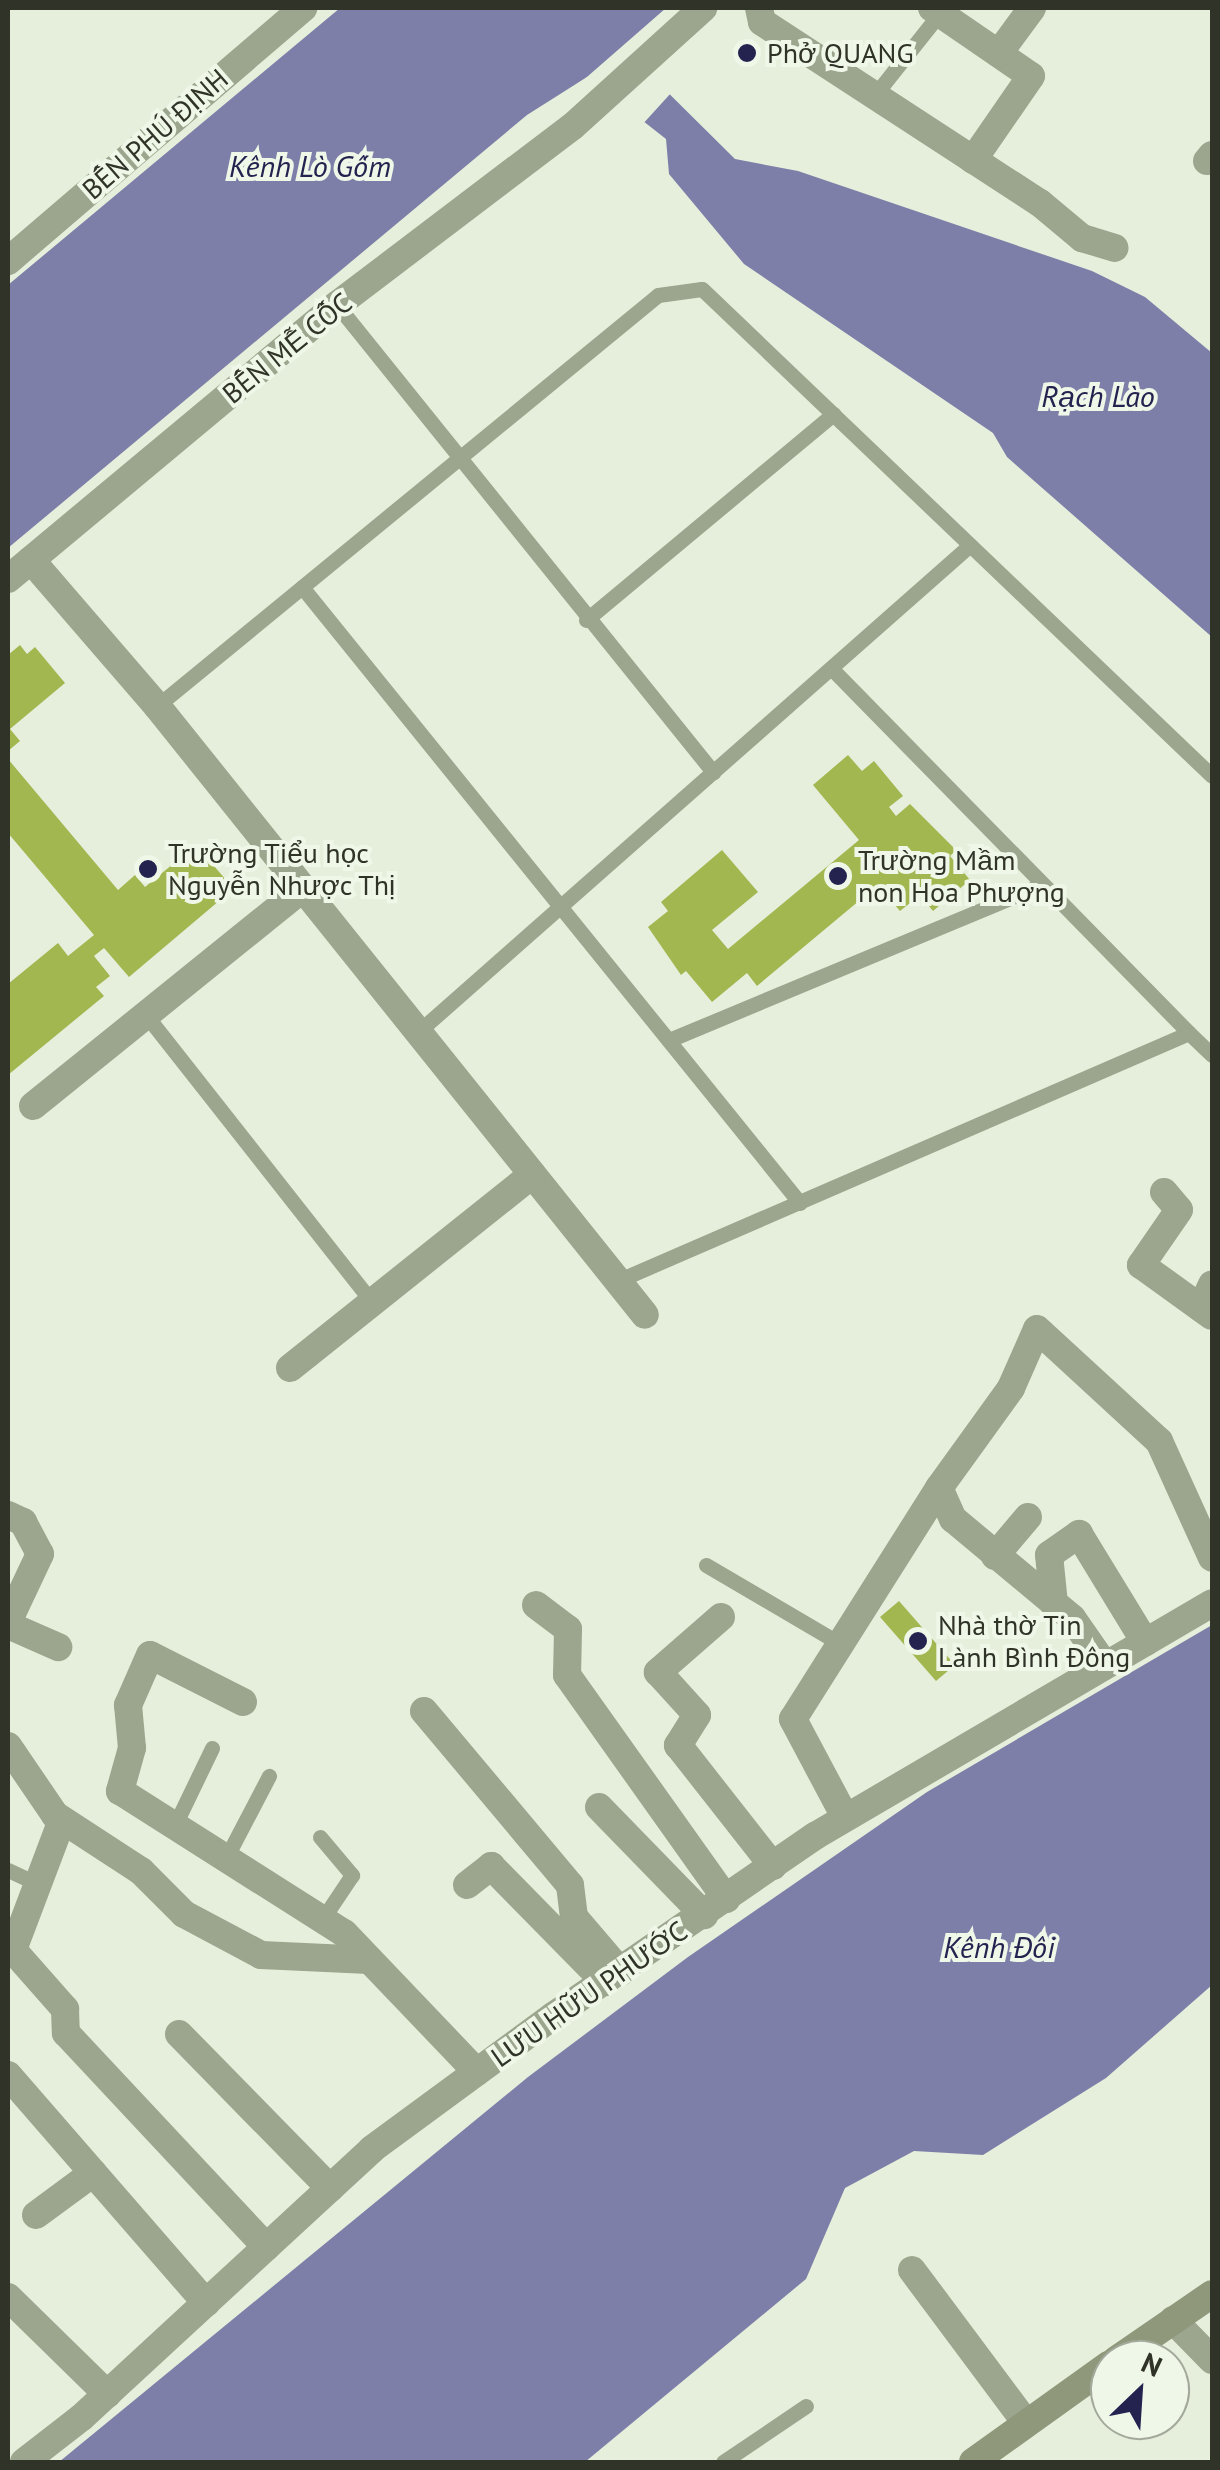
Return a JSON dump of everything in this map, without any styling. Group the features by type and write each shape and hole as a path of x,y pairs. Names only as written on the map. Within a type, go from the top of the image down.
{"main road":[{"path":"1144,2340 1212,2294"},
{"path":"972,2462 1090,2378"}],"street":[{"name":"BẾN PHÚ ĐỊNH","path":"8,261 304,8"},
{"name":"BẾN MỄ CỐC","path":"8,579 337,305 573,126 703,8"},
{"path":"759,8 762,22 972,160 1082,238 1115,248"},
{"path":"999,53 1032,8"},
{"path":"936,10 1031,76 972,160"},
{"path":"30,560 157,706 645,1316"},
{"path":"32,1106 303,888"},
{"path":"290,1368 370,1300 532,1175"},
{"path":"1164,1192 1179,1210 1141,1264 1209,1303"},
{"path":"845,1817 793,1719 938,1488 1011,1388 1037,1329 1160,1441 1212,1558"},
{"path":"938,1488 954,1518 1072,1618 1104,1664"},
{"path":"8,1515 24,1522 40,1554 8,1624 58,1647"},
{"path":"995,1556 1028,1517"},
{"path":"1054,1604 1049,1555 1079,1534 1145,1642"},
{"name":"LƯU HỮU PHƯỚC","path":"24,2462 107,2394 330,2188 477,2072 845,1817 1212,1604"},
{"path":"536,1605 568,1629 567,1675 715,1907"},
{"path":"720,1618 658,1672 697,1715 678,1745 773,1866"},
{"path":"243,1702 150,1655 128,1705 132,1748 120,1791 173,1829 322,1920 368,1960 477,2072"},
{"path":"424,1711 570,1885 574,1917 613,1977"},
{"path":"8,1746 62,1820 142,1871 184,1914 261,1955 368,1960"},
{"path":"599,1807 715,1907"},
{"path":"62,1820 10,1953 65,2009 66,2033 266,2247"},
{"path":"467,1885 491,1866 613,1977"},
{"path":"179,2034 330,2188"},
{"path":"8,2075 206,2303"},
{"path":"36,2214 93,2174"},
{"path":"912,2270 1026,2423"},
{"path":"8,2298 107,2394"},
{"path":"1172,2320 1212,2360"}],"lane":[{"path":"874,96 936,10"},
{"path":"157,706 658,294 702,289 1212,776"},
{"path":"337,305 586,620 713,772"},
{"path":"586,620 833,414"},
{"path":"418,1032 970,546"},
{"path":"302,587 800,1202"},
{"path":"831,668 1039,886 1212,1054"},
{"path":"669,1040 1039,886"},
{"path":"146,1015 370,1300"},
{"path":"617,1280 1189,1034"},
{"path":"706,1565 839,1643"},
{"path":"173,1829 212,1748"},
{"path":"224,1860 269,1776"},
{"path":"320,1837 352,1875 322,1920"},
{"path":"8,1870 38,1884"},
{"path":"724,2462 806,2406"}],"water":[{"path":"340,8 680,8 630,55 735,159 798,171 1092,271 1145,297 1212,353 1212,637 1007,457 993,433 744,264 669,174 666,139 587,77 527,115 8,548 8,285"},
{"name":"Kênh Đôi","path":"1212,1625 1212,1985 1106,2078 983,2155 914,2151 845,2188 806,2279 585,2462 59,2462 528,2077 688,1957 927,1792"}],"pier":[{"path":"666,8 685,8 637,55 671,93 641,126 587,83 564,97"}],"building":[{"path":"20,645 27,654 35,647 65,683 10,729 20,741 8,751 8,655"},
{"path":"848,755 862,771 874,761 903,796 889,807 896,816 910,804 956,850 950,856 970,880 933,911 920,895 900,911 878,885 757,986 747,973 712,1002 686,971 681,975 648,927 668,911 661,902 722,850 758,892 712,930 728,949 859,840 813,785"},
{"path":"8,759 118,890 135,875 145,887 196,845 227,881 220,887 226,895 129,977 104,948 94,956 110,976 96,987 104,996 8,1075 8,984 58,943 68,956 94,935 8,833"},
{"name":"Nhà thờ Tin Lành Bình Đông","path":"899,1601 955,1665 936,1681 880,1617"}],"place":[{"name":"Phở QUANG","path":"747,53"},
{"name":"Trường Tiểu học Nguyễn Nhược Thị","path":"148,869"},
{"name":"Trường Mầm non Hoa Phượng","path":"838,876"},
{"name":"Nhà thờ Tin Lành Bình Đông","path":"918,1641"}],"water label":[{"name":"Kênh Lò Gốm","path":"310,166"},
{"name":"Rạch Lào","path":"1098,396"}]}
